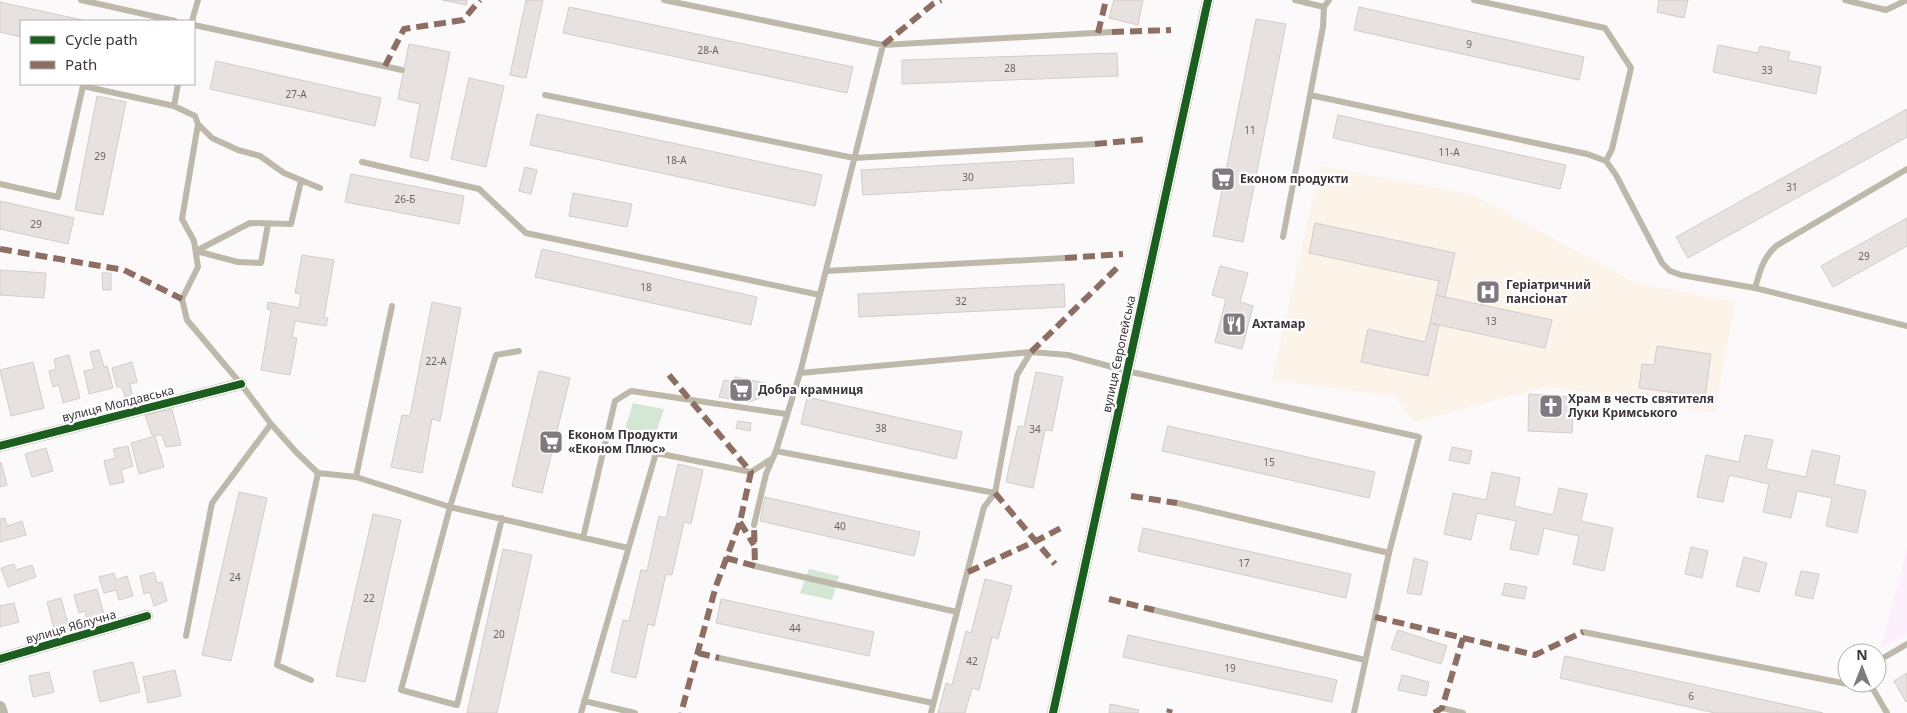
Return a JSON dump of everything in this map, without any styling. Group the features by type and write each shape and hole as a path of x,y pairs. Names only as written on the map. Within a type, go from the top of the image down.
{"street":[{"name":"вулиця Європейська","path":"1053,713 1208,0"},
{"name":"вулиця Молдавська","path":"0,446 241,384"},
{"name":"вулиця Яблучна","path":"0,659 147,616"},
{"path":"0,707 2,713"}],"lane":[{"path":"81,0 171,20"},
{"path":"192,20 198,0"},
{"path":"664,0 883,45 1112,32"},
{"path":"1295,0 1324,7"},
{"path":"1283,237 1323,27 1324,7 1329,0"},
{"path":"1474,0 1605,28 1630,68 1612,149 1606,161"},
{"path":"1845,0 1886,10 1907,0"},
{"path":"195,26 402,70"},
{"path":"754,525 766,474 776,450 800,373 883,45"},
{"path":"174,106 178,85"},
{"path":"0,184 58,197 83,86 174,106 194,116 198,124 212,138 238,150 260,156 284,173 320,188"},
{"path":"545,95 854,158 1095,144"},
{"path":"1310,95 1587,154 1606,161 1616,174 1662,263 1670,271 1681,275 1755,288 1907,326"},
{"path":"198,124 182,219 194,240 198,267 182,299 187,320 241,384 271,424 297,453 318,473 356,477 450,506 628,548"},
{"path":"362,162 479,189 526,233 820,295"},
{"path":"1755,288 1762,264 1767,254 1776,246 1907,169"},
{"path":"196,251 250,223 290,224 301,181"},
{"path":"196,251 238,262 261,263 268,224"},
{"path":"826,271 1066,258"},
{"path":"356,477 392,306"},
{"path":"502,518 457,705 401,690 450,506 496,355 519,350"},
{"path":"930,713 984,506 995,493 1017,375 1031,352"},
{"path":"800,373 1031,352 1068,355 1127,371 1419,437 1389,553 1354,713"},
{"path":"583,538 615,401 631,391 786,414"},
{"path":"186,636 212,504 271,424"},
{"path":"776,450 995,493"},
{"path":"581,713 656,453 751,472 773,458"},
{"path":"311,680 277,665 318,473"},
{"path":"1176,503 1389,553"},
{"path":"755,566 957,612"},
{"path":"1154,610 1366,660"},
{"path":"1583,632 1837,679"},
{"path":"1887,656 1907,644"},
{"path":"719,658 933,703"},
{"path":"1877,693 1887,713"},
{"path":"584,700 635,713"},
{"path":"1442,708 1463,713"}],"shaded area":[{"name":"Геріатричний пансіонат","path":"1320,166 1474,195 1633,282 1735,302 1715,413 1548,386 1414,422 1395,396 1272,380"},
{"path":"1907,548 1907,633 1887,645 1882,643"}],"green space":[{"path":"633,403 664,409 653,442 624,432"},
{"path":"809,569 839,576 832,600 800,593"}],"building":[{"path":"442,0 467,0 466,5"},
{"path":"526,0 543,0 526,78 510,75"},
{"path":"1114,0 1143,0 1138,25 1109,18"},
{"path":"1659,0 1688,0 1684,18 1657,12"},
{"path":"0,2 82,20 20,20 20,37 0,32"},
{"path":"569,7 853,67 847,93 563,33"},
{"path":"1359,7 1584,57 1579,80 1354,30"},
{"path":"1256,19 1286,24 1243,242 1213,236"},
{"path":"409,44 450,52 428,161 410,157 420,104 398,99"},
{"path":"1718,45 1758,53 1760,46 1790,52 1788,60 1821,67 1816,94 1713,72"},
{"path":"1117,53 1118,76 902,84 902,60"},
{"path":"216,61 381,98 375,126 210,89"},
{"path":"469,78 504,86 486,167 451,159"},
{"path":"97,96 126,102 103,215 75,210"},
{"path":"1907,109 1907,137 1688,258 1676,237"},
{"path":"537,114 822,175 815,206 530,145"},
{"path":"1338,115 1566,165 1560,189 1333,138"},
{"path":"1073,158 1074,183 863,195 861,170"},
{"path":"525,167 537,170 531,194 519,191"},
{"path":"351,174 464,196 459,224 345,202"},
{"path":"573,193 632,204 627,227 569,216"},
{"path":"0,201 74,218 68,244 0,229"},
{"path":"1907,218 1907,246 1833,287 1821,266"},
{"path":"1315,223 1455,253 1445,297 1436,295 1439,281 1309,253"},
{"path":"542,249 757,297 751,325 535,277"},
{"path":"302,255 334,260 324,317 328,318 326,326 295,321 292,337 297,338 290,375 261,370 271,310 267,309 268,302 299,308 301,294 295,293"},
{"name":"Ахтамар","path":"1220,266 1248,273 1240,302 1253,306 1242,349 1215,342 1226,299 1212,295"},
{"path":"0,270 46,273 44,298 0,295"},
{"path":"102,273 111,273 111,290 103,290"},
{"path":"1064,284 1065,307 859,317 858,294"},
{"path":"1436,295 1552,320 1545,348 1430,323"},
{"path":"432,302 461,308 440,421 432,419 422,473 391,467 402,415 410,416"},
{"path":"1430,323 1439,325 1428,376 1361,362 1368,329 1425,342"},
{"path":"1657,346 1711,354 1705,397 1639,388 1642,364 1654,365"},
{"path":"99,350 104,367 107,366 113,388 89,394 84,371 94,369 90,352"},
{"path":"69,355 80,398 63,403 59,385 53,387 49,371 56,369 54,359"},
{"path":"33,362 44,408 11,416 0,370"},
{"path":"132,362 137,382 130,384 132,394 125,397 122,387 117,387 112,368"},
{"path":"539,371 570,378 542,493 512,486"},
{"path":"1036,372 1063,377 1052,431 1045,430 1033,488 1006,482 1018,426 1024,427"},
{"path":"735,377 765,383 762,397 749,402 719,397 724,380 734,382"},
{"name":"Храм в честь святителя Луки Кримського","path":"1529,394 1574,397 1572,433 1528,431"},
{"path":"807,397 962,432 956,459 801,424"},
{"path":"172,409 181,445 166,447 162,435 152,435 145,415"},
{"path":"738,421 751,423 750,431 736,428"},
{"path":"1168,426 1375,472 1369,498 1162,451"},
{"path":"1745,435 1773,440 1766,469 1806,477 1812,450 1840,456 1834,484 1866,491 1857,533 1826,526 1832,498 1797,491 1791,518 1763,512 1769,484 1729,475 1723,502 1697,497 1706,455 1739,462"},
{"path":"155,436 164,467 139,474 131,443"},
{"path":"128,446 133,466 121,470 124,482 110,485 104,461 116,458 113,449"},
{"path":"1452,447 1472,451 1469,464 1449,460"},
{"path":"46,448 53,471 32,477 25,454"},
{"path":"0,463 7,485 0,487"},
{"path":"678,464 703,470 691,524 684,522 672,575 666,574 654,626 648,624 636,678 611,672 623,620 629,621 641,570 647,571 659,516 666,518"},
{"path":"1492,472 1520,478 1514,506 1553,515 1559,488 1587,494 1581,521 1613,528 1604,571 1573,564 1579,536 1544,528 1538,555 1510,549 1516,521 1477,513 1471,540 1444,534 1453,493 1486,500"},
{"path":"239,492 267,498 231,661 202,655"},
{"path":"765,497 920,532 914,556 760,521"},
{"path":"373,514 401,520 365,682 336,676"},
{"path":"5,518 7,526 22,521 26,535 0,542 0,519"},
{"path":"1143,528 1351,574 1346,598 1138,551"},
{"path":"1691,547 1708,551 1702,578 1685,574"},
{"path":"503,549 532,555 497,713 467,713"},
{"path":"1744,557 1767,563 1759,592 1736,586"},
{"path":"1414,558 1428,562 1421,595 1407,593"},
{"path":"14,564 16,570 32,565 36,577 8,587 1,568"},
{"path":"1801,571 1819,574 1813,599 1795,595"},
{"path":"154,572 157,583 162,582 167,601 154,606 150,592 144,594 140,576"},
{"path":"114,573 116,580 127,576 133,596 119,600 116,590 104,593 99,577"},
{"path":"985,579 1012,586 998,639 992,637 979,690 972,688 965,713 938,713 946,683 952,685 966,631 971,633"},
{"path":"1505,583 1527,587 1524,599 1502,595"},
{"path":"97,589 105,618 88,622 85,611 79,613 74,595"},
{"path":"61,598 69,628 55,632 47,602"},
{"path":"721,599 874,632 869,656 716,623"},
{"path":"14,603 19,622 0,627 0,606"},
{"path":"1398,630 1447,646 1441,664 1391,649"},
{"path":"1128,635 1337,680 1332,702 1123,657"},
{"path":"1565,656 1823,713 1715,713 1560,678"},
{"path":"133,662 140,692 100,702 93,671"},
{"path":"175,670 181,696 148,703 143,677"},
{"path":"49,672 54,692 33,697 29,676"},
{"path":"1907,673 1907,701 1906,702 1894,681"},
{"path":"1402,675 1429,682 1426,696 1398,690"},
{"path":"1110,704 1139,710 1138,713 1109,713"}],"marked path":[{"path":"385,66 404,29 463,20 480,0"},
{"path":"883,45 933,4 941,0"},
{"path":"1098,33 1106,0"},
{"path":"1112,32 1171,30"},
{"path":"1095,144 1148,139"},
{"path":"0,249 124,270 182,299"},
{"path":"1065,258 1123,254"},
{"path":"1031,352 1121,264"},
{"path":"669,375 751,472 740,522 716,586 681,713"},
{"path":"995,493 1055,564"},
{"path":"1131,496 1177,503"},
{"path":"740,522 754,545"},
{"path":"726,558 755,566 754,525"},
{"path":"968,572 1063,527"},
{"path":"1109,599 1154,610"},
{"path":"1375,617 1535,655 1583,632"},
{"path":"1434,713 1442,708 1463,638"},
{"path":"698,653 719,658"},
{"path":"1169,713 1170,709"}],"cycle path":[{"path":"1053,713 1208,0"},
{"path":"0,446 241,384"},
{"path":"0,659 147,616"}],"place":[{"name":"Економ продукти","path":"1223,179"},
{"name":"Геріатричний пансіонат","path":"1488,292"},
{"name":"Ахтамар","path":"1234,324"},
{"name":"Добра крамниця","path":"741,390"},
{"name":"Храм в честь святителя Луки Кримського","path":"1551,406"},
{"name":"Економ Продукти «Економ Плюс»","path":"551,442"}]}
